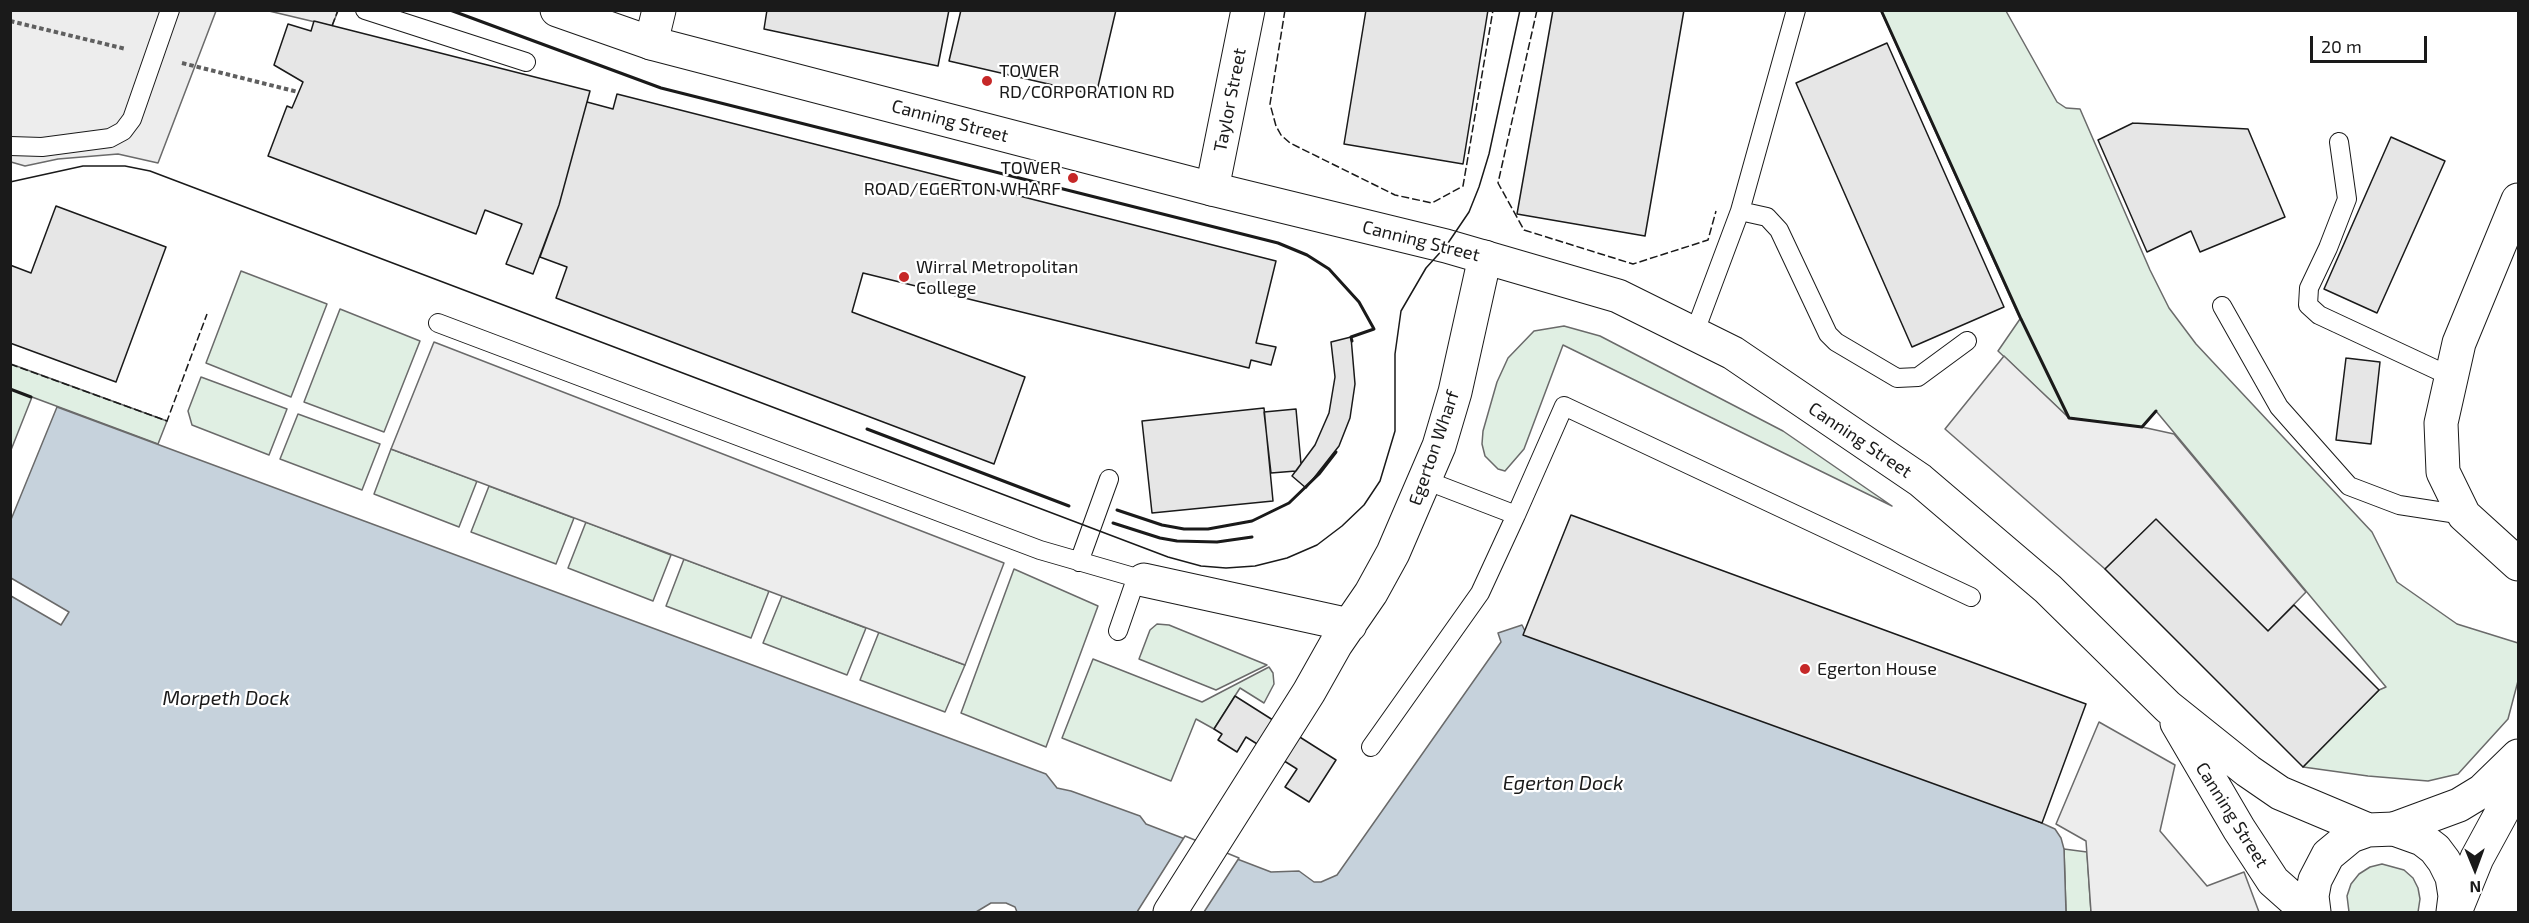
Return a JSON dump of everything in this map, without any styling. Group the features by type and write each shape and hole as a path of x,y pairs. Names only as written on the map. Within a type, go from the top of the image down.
{"main road":[{"name":"Canning Street","path":"557,10 651,43 1212,189 1485,257 1618,296 1732,353 1920,480 2048,590 2168,707 2248,771 2280,793 2381,830 2422,839 2435,849 2452,877 2455,896 2454,912"},
{"path":"651,43 659,10"},
{"name":"Taylor Street","path":"1212,189 1248,10"},
{"path":"2518,200 2459,343 2441,423 2444,472 2464,515 2518,564"},
{"name":"Egerton Wharf","path":"1170,912 1371,593 1393,553 1425,480 1455,392 1485,257"},
{"path":"1140,579 1350,625"},
{"name":"Canning Street","path":"2168,707 2239,829 2273,881 2308,912"},
{"path":"2314,912 2312,896 2315,880 2328,855 2351,836 2381,830 2459,805 2482,791 2518,756"},
{"path":"2454,912 2477,858 2508,801 2518,777"}],"lane":[{"path":"10,146 42,147 110,138 123,131 132,119 170,10"},
{"path":"365,10 526,62"},
{"path":"1694,334 1740,211 1796,10"},
{"path":"2339,142 2347,199 2309,288 2308,304 2319,315 2452,377"},
{"path":"1740,211 1767,217 1779,230 1828,334 1836,342 1897,378 1918,377 1967,341"},
{"path":"2222,306 2279,407 2349,486 2399,505 2464,515"},
{"path":"438,323 1006,538 1140,579 1118,631"},
{"path":"1371,747 1480,594 1564,406 1971,597"},
{"path":"1079,562 1109,479"},
{"path":"1425,480 1516,515"}],"green space":[{"path":"1881,11 2006,11 2057,102 2066,108 2080,109 2150,270 2169,308 2196,344 2372,532 2397,582 2457,624 2518,643 2518,681 2508,719 2458,774 2428,781 2303,767 2379,690 2386,687 2156,411 2142,427 2069,418 1998,351 2020,319"},
{"path":"241,271 327,304 291,397 206,363"},
{"path":"340,309 420,341 384,432 304,402"},
{"path":"1564,326 1600,336 1783,431 1892,506 1563,345 1524,449 1505,471 1498,469 1485,456 1482,444 1483,431 1497,382 1508,358 1534,331"},
{"path":"11,364 167,421 158,444 32,397 11,450"},
{"path":"201,377 287,409 269,455 192,425 188,411"},
{"path":"298,414 380,444 362,490 280,459"},
{"path":"391,449 477,481 459,527 374,494"},
{"path":"489,486 574,518 556,564 471,532"},
{"path":"586,522 671,555 653,601 568,568"},
{"path":"684,559 769,591 751,638 666,606"},
{"path":"1014,569 1098,606 1046,747 961,713"},
{"path":"782,596 866,628 847,675 763,643"},
{"path":"1157,624 1169,625 1267,665 1216,690 1139,659 1150,630"},
{"path":"879,632 965,665 945,712 860,680"},
{"path":"1093,659 1202,702 1269,667 1273,673 1274,684 1264,703 1240,688 1214,729 1196,719 1171,781 1062,738"},
{"path":"2064,849 2087,852 2091,912 2066,912"},
{"path":"2382,864 2404,870 2413,878 2420,899 2418,912 2349,912 2347,896 2351,884 2359,874 2370,867"}],"shaded area":[{"path":"11,11 216,11 158,163 118,154 58,159 25,166 11,162"},
{"path":"269,11 338,11 332,26"},
{"path":"434,342 1004,563 965,665 391,449"},
{"path":"2004,356 2069,418 2142,427 2174,434 2306,592 2268,631 2156,520 2105,569 1945,429"},
{"path":"2099,722 2175,765 2160,831 2207,886 2244,872 2259,912 2091,912 2086,841 2056,824"}],"water":[{"name":"Morpeth Dock","path":"57,407 1046,774 1057,788 1140,816 1146,824 1271,872 1299,871 1314,882 1321,882 1337,875 1501,642 1498,633 1522,625 1525,631 2055,829 2064,849 2066,912 1017,912 1015,907 1006,903 991,903 976,912 11,912 10,522"}],"pier":[{"path":"11,578 69,612 61,625 11,596"},
{"path":"1185,836 1239,858 1204,912 1137,912"}],"building":[{"path":"767,10 949,10 938,66 764,29"},
{"path":"961,10 1116,10 1096,95 949,61"},
{"path":"1366,10 1488,10 1463,164 1344,144"},
{"path":"1553,10 1684,10 1645,236 1517,214"},
{"path":"314,21 590,91 559,205 533,274 506,264 522,224 485,210 476,234 268,156 287,106 292,108 303,82 274,65 288,24 311,31"},
{"path":"1887,43 2004,307 1912,347 1796,83"},
{"path":"617,94 1276,261 1256,343 1276,347 1271,365 1251,360 1249,368 863,273 852,312 1025,377 994,464 556,298 567,267 540,257 559,205 587,102 613,109"},
{"path":"2133,123 2248,129 2285,217 2200,252 2191,231 2147,252 2098,140"},
{"path":"2391,137 2445,161 2377,313 2324,289"},
{"path":"56,206 166,247 116,382 10,343 10,265 31,273"},
{"path":"1351,337 1355,384 1350,418 1339,446 1306,488 1292,476 1315,445 1329,413 1335,377 1331,342"},
{"path":"2346,358 2380,362 2371,444 2336,440"},
{"path":"1264,408 1273,501 1152,513 1142,421"},
{"path":"1296,409 1301,464 1296,471 1271,473 1264,412"},
{"name":"Egerton House","path":"1571,515 2086,704 2042,823 1523,635"},
{"path":"2156,519 2268,631 2294,605 2379,690 2303,767 2105,569"},
{"path":"1235,696 1336,760 1309,802 1285,787 1297,769 1246,737 1237,752 1218,740 1222,734 1214,729"}],"tram line":[{"path":"10,182 83,166 125,166 150,171 1168,557 1201,566 1226,568 1255,566 1287,558 1317,545 1364,505 1380,481 1395,431 1395,354 1401,311 1426,268 1446,246 1469,212 1479,187 1489,154 1520,10"}],"fence":[{"path":"332,26 338,10"},
{"path":"1285,10 1270,104 1281,135 1290,143 1395,195 1432,203 1463,186 1493,10"},
{"path":"1537,10 1498,183 1524,230 1633,264 1708,240 1716,211"},
{"path":"10,364 167,421 207,314"}],"wall":[{"path":"450,10 661,88 1278,243 1307,255 1329,269 1359,302 1374,329 1351,337 1352,341"},
{"path":"1881,10 2021,319 2069,418 2142,427 2156,411"},
{"path":"10,389 31,397"},
{"path":"867,429 1069,506"},
{"path":"1117,510 1162,525 1184,529 1208,529 1252,521 1289,503 1319,474 1336,452"},
{"path":"1113,523 1177,541 1217,542 1252,537"}],"place":[{"name":"TOWER RD/CORPORATION RD","path":"987,81"},
{"name":"TOWER ROAD/EGERTON WHARF","path":"1073,178"},
{"name":"Wirral Metropolitan College","path":"904,277"},
{"name":"Egerton House","path":"1805,669"}],"water label":[{"name":"Egerton Dock","path":"1563,783"}]}
